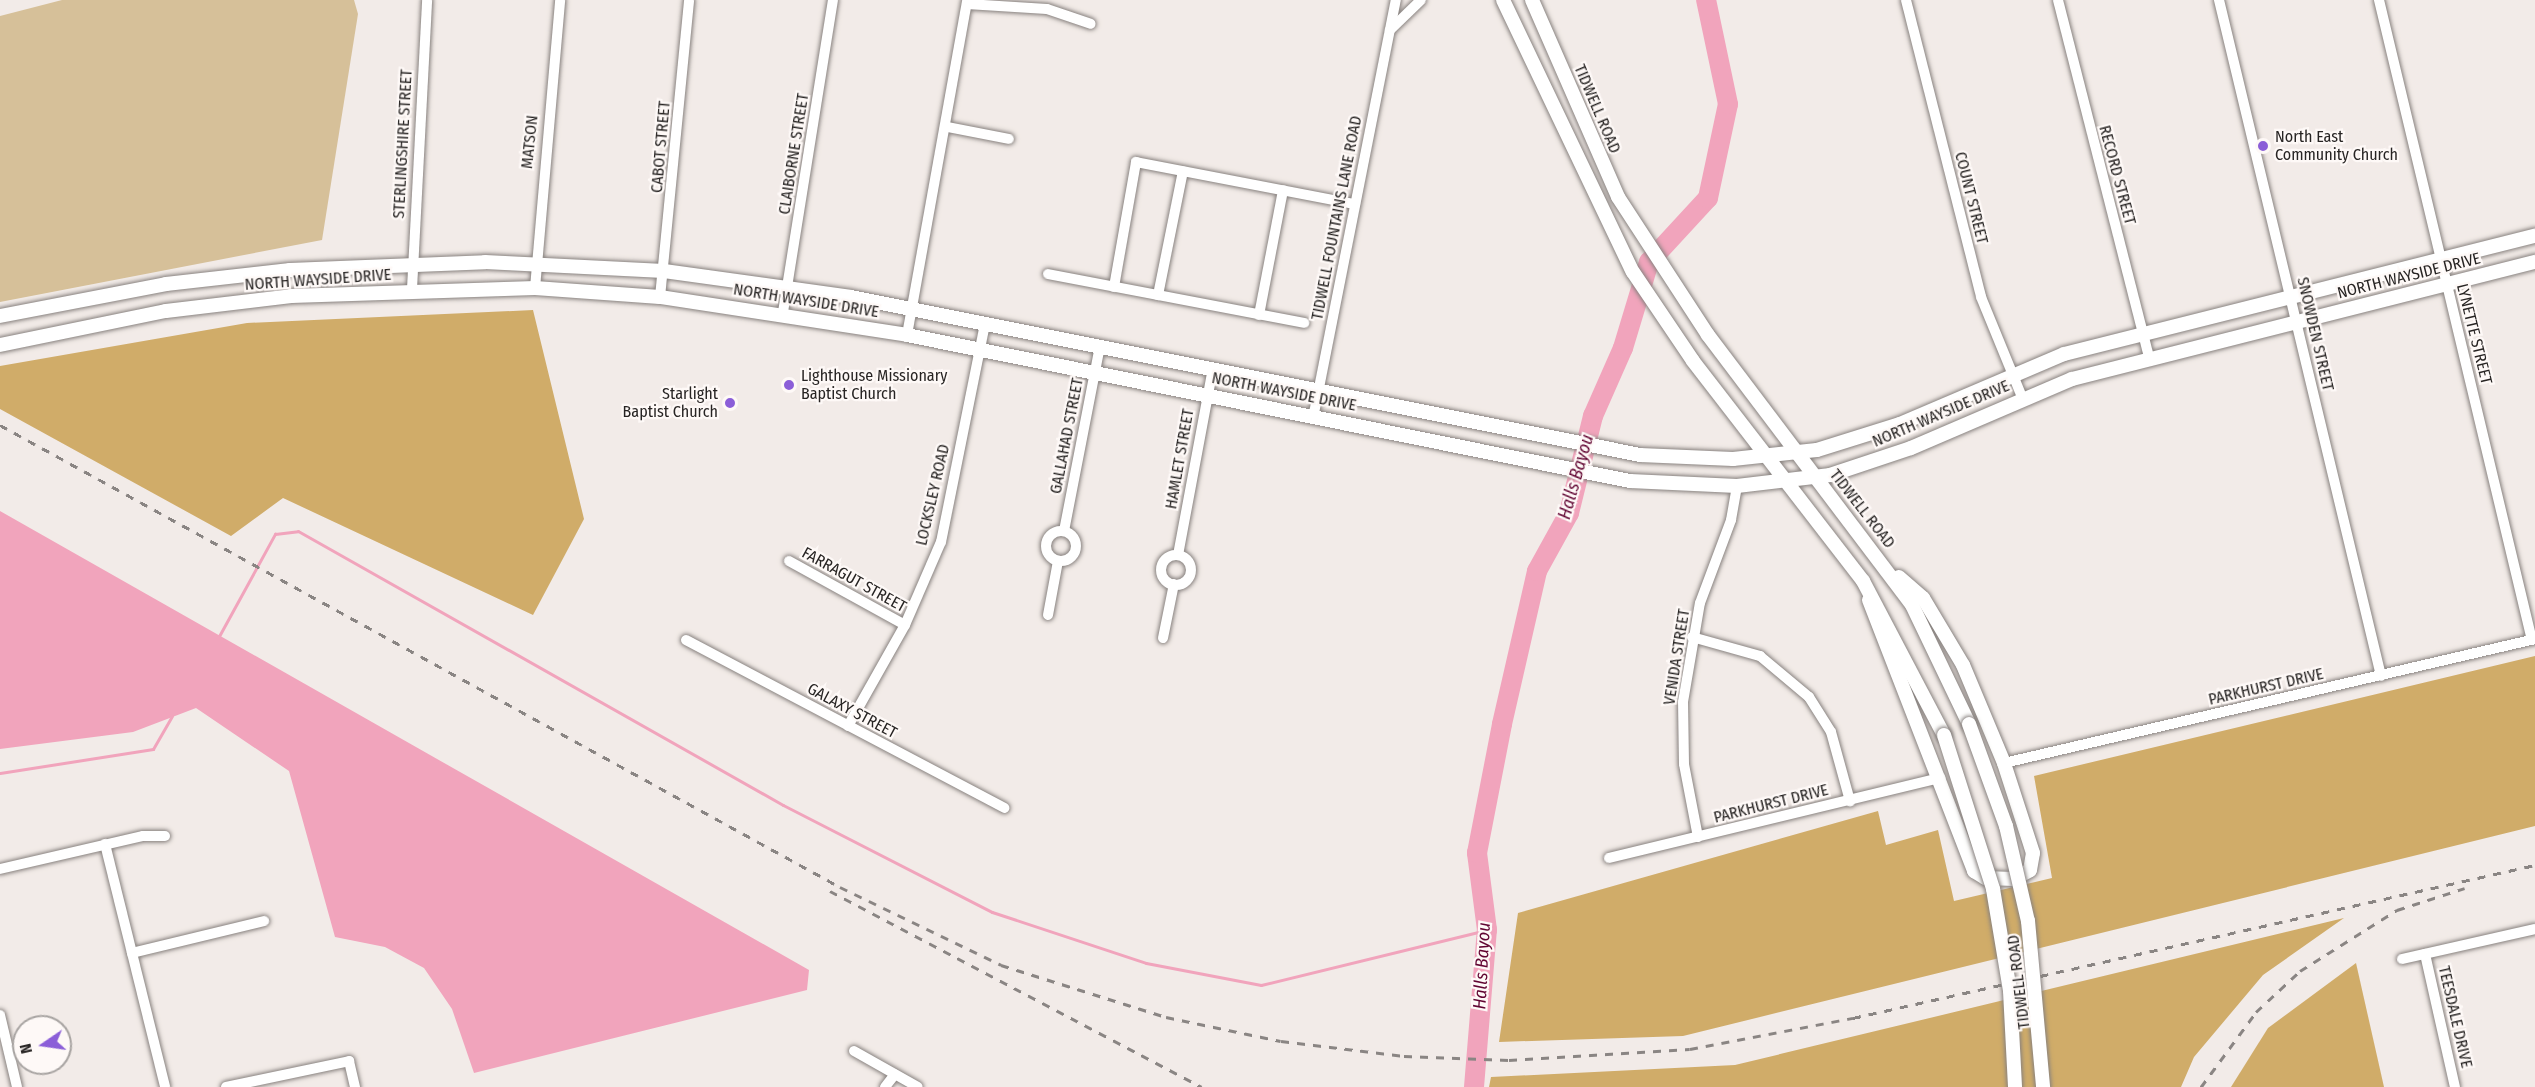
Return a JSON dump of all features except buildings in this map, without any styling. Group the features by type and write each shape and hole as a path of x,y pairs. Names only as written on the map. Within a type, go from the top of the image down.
{"main road":[{"name":"TIDWELL ROAD","path":"1503,0 1607,224 1693,361 1863,581 1944,735 1993,889 2010,991 2015,1087"},
{"name":"TIDWELL ROAD","path":"1532,0 1618,197 1708,335 1815,477 1885,565 1937,651 1969,724 2006,826 2028,921 2043,1087"},
{"name":"NORTH WAYSIDE DRIVE","path":"0,316 166,284 290,270 414,262 538,263 664,271 788,288 912,310 1213,368 1640,455 1713,460 1798,452 1900,424 2012,374 2142,332 2535,236"},
{"name":"NORTH WAYSIDE DRIVE","path":"0,345 43,334 166,311 291,296 412,289 535,288 660,297 783,312 907,334 980,351 1314,413 1630,481 1737,486 1815,477 1911,448 2022,398 2149,357 2535,262"},
{"path":"290,270 291,296"},
{"path":"166,284 166,311"},
{"path":"37,308 43,334"},
{"path":"1863,581 1880,639 1940,778 1974,872 1985,879 2014,879 2030,870 2033,853 2004,763 1963,665 1930,609 1885,565"}],"street":[{"name":"STERLINGSHIRE STREET","path":"412,289 427,0"},
{"name":"MATSON","path":"535,288 560,0"},
{"name":"CABOT STREET","path":"660,297 689,0"},
{"name":"CLAIBORNE STREET","path":"783,312 833,0"},
{"name":"TIDWELL FOUNTAINS LANE ROAD","path":"1314,413 1396,0"},
{"path":"1390,30 1421,0"},
{"name":"COUNT STREET","path":"1906,0 1981,297 2022,398"},
{"name":"RECORD STREET","path":"2058,0 2149,357"},
{"name":"SNOWDEN STREET","path":"2219,0 2381,676"},
{"name":"LYNETTE STREET","path":"2379,0 2440,260 2534,640"},
{"path":"907,334 948,127 967,2 1047,9 1091,24"},
{"path":"948,127 1009,139"},
{"path":"1114,287 1136,162 1355,204"},
{"path":"1158,295 1183,171"},
{"path":"1259,315 1282,190"},
{"path":"1048,274 1304,323"},
{"name":"LOCKSLEY ROAD","path":"848,726 905,625 941,542 985,324"},
{"name":"GALLAHAD STREET","path":"1064,531 1100,346"},
{"name":"HAMLET STREET","path":"1174,584 1163,578 1162,564 1178,555 1213,368"},
{"name":"VENIDA STREET","path":"1698,837 1684,764 1683,702 1692,637 1731,520 1737,486"},
{"path":"1064,531 1072,535 1076,549 1071,557 1058,561 1047,552 1046,543 1051,534 1064,531"},
{"path":"1163,638 1174,584 1186,580 1191,568 1178,555"},
{"name":"FARRAGUT STREET","path":"789,561 905,625"},
{"path":"1048,615 1058,561"},
{"path":"1692,637 1760,656 1801,688 1831,732 1850,801"},
{"name":"GALAXY STREET","path":"686,640 1004,808"},
{"name":"PARKHURST DRIVE","path":"2004,763 2534,640"},
{"name":"PARKHURST DRIVE","path":"1609,858 1940,778"},
{"path":"0,869 105,844 165,836"},
{"path":"105,844 165,1087"},
{"path":"132,953 264,921"},
{"path":"2402,959 2535,929"},
{"name":"TEESDALE DRIVE","path":"2425,954 2455,1087"},
{"path":"0,1016 17,1087"},
{"path":"854,1051 918,1087"},
{"path":"226,1087 349,1061 355,1087"},
{"path":"885,1087 895,1074"}],"shaded area":[{"path":"62,0 354,0 358,14 322,240 0,302 0,16"},
{"path":"533,310 584,519 533,615 283,498 231,536 0,409 0,366 247,323"},
{"path":"0,511 809,970 807,990 474,1073 452,1009 424,968 385,947 335,937 289,771 196,708 133,732 0,749"},
{"path":"2535,656 2535,826 1683,1036 1499,1042 1518,913 1878,811 1886,845 1938,830 1954,901 2052,878 2034,776"},
{"path":"2344,918 2263,975 2194,1057 2181,1087 1489,1087 1491,1077 1735,1065"},
{"path":"2356,963 2384,1087 2231,1087 2268,1028"}],"waterway":[{"name":"Halls Bayou","path":"1474,1087 1487,930 1477,853 1502,724 1537,571 1569,513 1593,416 1623,348 1649,262 1708,198 1728,104 1706,0"},
{"path":"218,638 275,534 298,531 783,805 992,912 1146,963 1261,985 1487,930"},
{"path":"0,773 153,749 172,716"}],"railway":[{"path":"0,425 840,887 1001,965 1166,1017 1281,1041 1404,1056 1509,1060 1690,1049 1853,1018 2535,865"},
{"path":"2201,1087 2256,1012 2300,971 2397,910 2465,888"},
{"path":"830,891 1201,1087"}],"place":[{"name":"North East Community Church","path":"2263,146"},
{"name":"Lighthouse Missionary Baptist Church","path":"789,385"},
{"name":"Starlight Baptist Church","path":"730,403"}]}
